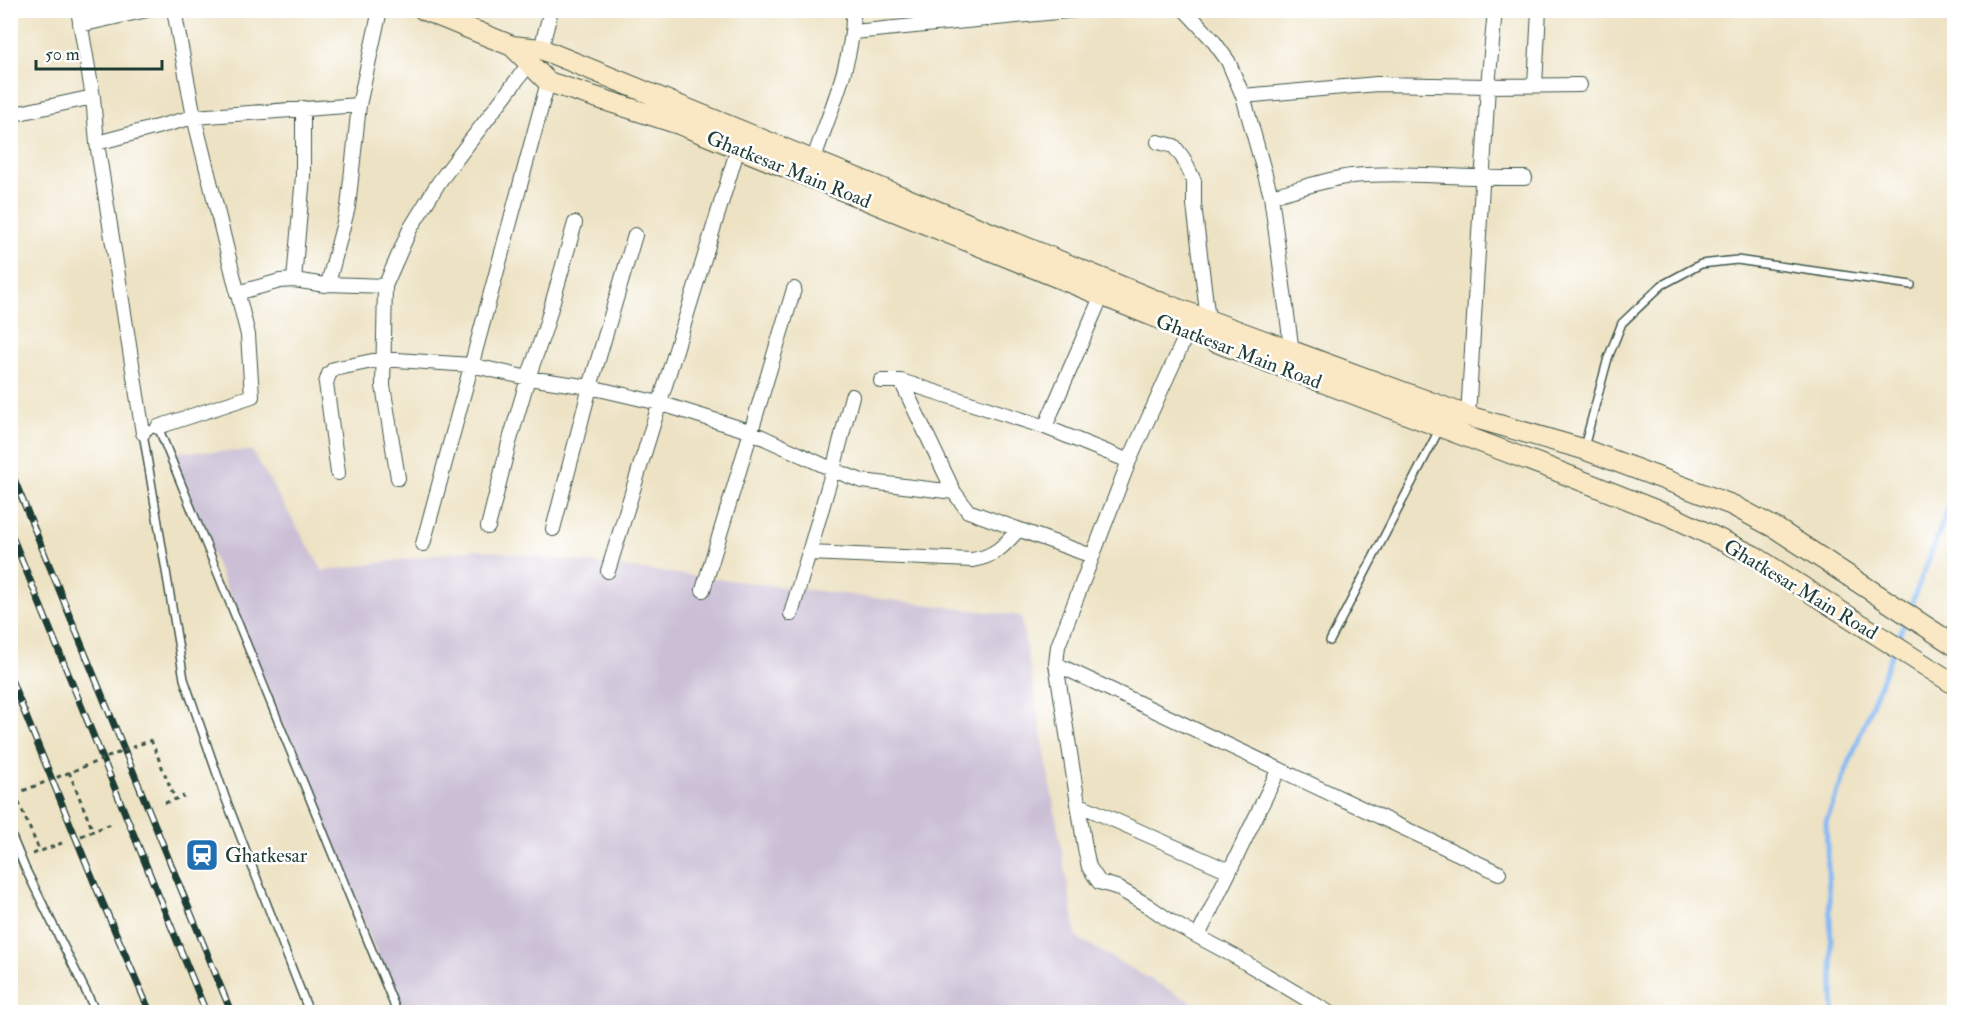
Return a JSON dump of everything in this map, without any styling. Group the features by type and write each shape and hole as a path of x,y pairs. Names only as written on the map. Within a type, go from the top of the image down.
{"main road":[{"name":"Ghatkesar Main Road","path":"426,11 810,169 1292,352 1468,416 1583,449 1732,505 1777,529 1954,645"},
{"name":"Ghatkesar Main Road","path":"535,57 548,82 679,124 738,148 810,169 1101,297 1673,517 1754,556 1953,683"},
{"path":"1462,436 1468,416"}],"street":[{"path":"78,10 143,433"},
{"path":"80,25 147,10"},
{"path":"158,427 252,396 248,335 194,117 174,10"},
{"path":"328,284 348,207 359,105 380,10"},
{"path":"398,478 383,386 385,286 410,229 439,182 535,57 551,10"},
{"path":"810,169 854,32 853,10"},
{"path":"854,32 1077,10"},
{"path":"1185,10 1212,39 1228,61 1243,96 1271,196 1292,352"},
{"path":"1468,416 1488,86 1495,10"},
{"path":"1535,85 1539,10"},
{"path":"423,544 548,82"},
{"path":"1243,96 1377,84 1580,85"},
{"path":"10,115 93,97"},
{"path":"97,143 194,117 359,105"},
{"path":"294,280 303,176 303,108"},
{"path":"1158,142 1174,146 1183,158 1194,181 1194,205 1208,320"},
{"path":"608,571 738,148"},
{"path":"1271,196 1351,177 1397,175 1482,179 1525,178"},
{"path":"488,527 528,378 545,329 575,223"},
{"path":"553,529 590,387 635,236"},
{"path":"237,293 280,281 294,280 325,285 385,286"},
{"path":"703,590 749,431 794,289"},
{"path":"1045,426 1101,297"},
{"path":"1188,331 1129,461 1058,646 1056,664 1089,867 1099,882 1116,887 1328,1012"},
{"path":"338,473 327,379 334,369 382,359 471,365 528,378 590,387 659,403 749,431 862,481 954,492"},
{"path":"881,381 901,381 1045,426 1129,461"},
{"path":"901,381 954,492 968,511 1092,556"},
{"path":"791,614 852,396"},
{"path":"809,553 972,560 991,556 1002,548 1018,530"},
{"path":"1056,664 1499,873"},
{"path":"1198,936 1279,769"},
{"path":"1078,804 1229,871"}],"lane":[{"path":"1583,449 1608,358 1622,323 1662,285 1701,264 1737,260 1911,285"},
{"path":"309,1012 225,797 184,679 143,433 158,427 398,1012"},
{"path":"1330,641 1440,428"},
{"path":"10,832 25,868 96,1012"}],"path":[{"path":"40,852 15,794 151,740 176,799"},
{"path":"69,772 93,831"},
{"path":"165,803 183,796"},
{"path":"81,836 111,824"},
{"path":"33,854 62,843"}],"shaded area":[{"path":"252,451 323,571 476,549 1021,616 1077,938 1209,1012 401,1012 170,452"}],"waterway":[{"path":"1909,610 1954,494"},
{"path":"1834,1012 1826,822 1906,618"}],"railway":[{"path":"10,469 231,1012"},
{"path":"10,531 206,1012"},
{"path":"10,677 150,1012"}],"place":[{"name":"Ghatkesar","path":"202,855"}]}
